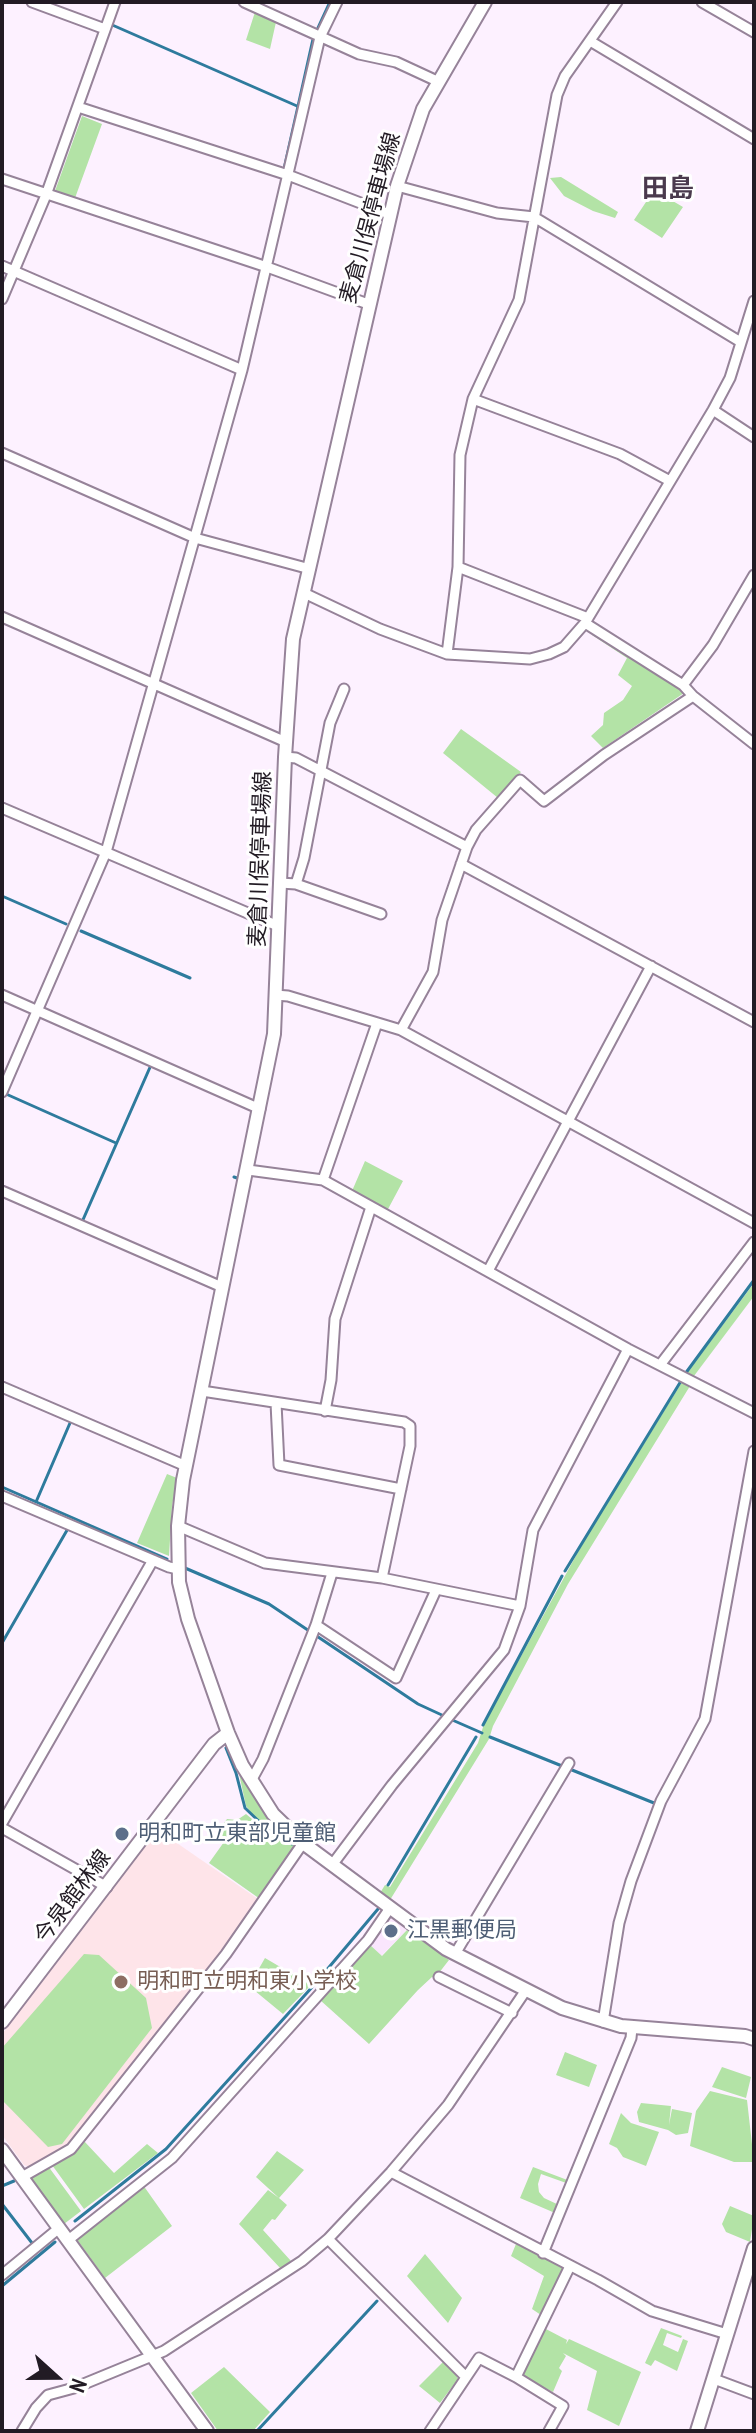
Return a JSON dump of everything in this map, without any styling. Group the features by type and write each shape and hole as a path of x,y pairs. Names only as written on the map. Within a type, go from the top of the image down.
{"main road":[{"name":"麦倉川俣停車場線","path":"228,1733 188,1619 178,1569 178,1526 186,1466 274,1034 293,639 397,186 423,109 485,2"},
{"path":"228,1733 251,1781 273,1814 303,1843 455,1954 569,2011 603,2022 632,2028 754,2039"},
{"name":"今泉館林線","path":"2,2022 214,1744 228,1733"},
{"path":"2,2150 207,2431"},
{"path":"697,2431 727,2334 751,2270 754,2248"}],"street":[{"path":"32,2 105,29"},
{"path":"2,299 46,195 115,2"},
{"path":"244,2 359,54 396,62 437,81"},
{"path":"2,1092 106,852 242,370 320,37 337,2"},
{"path":"447,654 458,567 460,455 473,399 519,300 557,95 565,76 617,2"},
{"path":"702,2 754,32"},
{"path":"590,41 754,139"},
{"path":"78,107 288,175 389,214"},
{"path":"2,179 368,304"},
{"path":"397,186 497,213 534,217 739,341"},
{"path":"2,266 242,370"},
{"path":"304,593 380,629 447,654 530,659 564,647 587,620 713,410 730,378 739,341 754,301"},
{"path":"473,399 620,454 670,481"},
{"path":"713,410 754,437"},
{"path":"2,453 195,538 310,569"},
{"path":"458,567 587,620 683,685 754,744"},
{"path":"683,685 713,645 754,575"},
{"path":"2,617 286,742"},
{"path":"296,884 304,858 330,723 344,689"},
{"path":"401,1030 433,972 442,920 467,847 476,830 520,780 544,801 604,755 693,696"},
{"path":"285,757 296,758 467,847"},
{"path":"2,808 278,926"},
{"path":"461,864 754,1022"},
{"path":"280,883 296,884 381,914"},
{"path":"488,1271 651,966"},
{"path":"2,995 260,1109"},
{"path":"275,995 288,996 401,1030 754,1223"},
{"path":"323,1180 377,1023"},
{"path":"248,1170 323,1180 628,1349 754,1413"},
{"path":"2,1191 222,1287"},
{"path":"325,1411 331,1380 335,1319 371,1207"},
{"path":"660,1365 754,1242"},
{"path":"332,1865 392,1785 497,1659 509,1639 520,1606 533,1530 628,1349"},
{"path":"2,1387 186,1466"},
{"path":"202,1391 404,1422 410,1426 410,1446 382,1578"},
{"path":"276,1403 279,1465 401,1489"},
{"path":"603,2022 619,1923 631,1881 661,1801 705,1719 754,1451"},
{"path":"2,1496 178,1569"},
{"path":"178,1526 265,1563 382,1578 520,1606"},
{"path":"107,1887 2,1825 153,1560"},
{"path":"251,1781 263,1759 316,1625 332,1573"},
{"path":"316,1625 396,1678 436,1590"},
{"path":"455,1954 569,1763"},
{"path":"22,2177 71,2149 226,1954 303,1843"},
{"path":"67,2241 172,2158 376,1931 390,1908"},
{"path":"439,1977 512,2013"},
{"path":"22,2431 48,2395 152,2357 302,2261 328,2239 391,2172 466,2080 526,1990"},
{"path":"543,2253 620,2065 632,2028"},
{"path":"391,2172 652,2311 727,2334"},
{"path":"2,2275 58,2229"},
{"path":"328,2239 465,2376"},
{"path":"516,2377 570,2266"},
{"path":"431,2430 479,2358 563,2406 549,2431"},
{"path":"714,2379 754,2394"}],"shaded area":[{"name":"明和町立明和東小学校","path":"158,1830 258,1899 176,2013 68,2145 29,2167 24,2165 2,2135 2,2034"},
{"path":"388,1916 407,1930 381,1956 369,1944"}],"green space":[{"path":"255,12 276,22 270,49 246,40"},
{"path":"82,116 102,124 75,198 55,191"},
{"path":"561,177 618,212 615,218 564,196 550,178"},
{"path":"654,190 683,207 662,238 634,220"},
{"path":"594,631 671,681 684,693 603,748 591,736 603,725 604,713 623,700 632,686 618,675 627,658 592,635"},
{"path":"461,729 521,772 498,798 443,753"},
{"path":"365,1161 403,1181 387,1211 352,1191"},
{"path":"754,1283 754,1296 694,1376 687,1373"},
{"path":"682,1382 690,1386 568,1584 489,1739 390,1900 380,1893 385,1885 390,1887 478,1743 484,1724 584,1541"},
{"path":"167,1474 177,1478 169,1556 137,1543"},
{"path":"238,1769 267,1816 295,1846 260,1899 209,1863 224,1842 215,1835 227,1819 237,1820 246,1814 264,1829 293,1844 255,1818 246,1806"},
{"path":"407,1930 449,1960 369,2044 320,2000 369,1944 382,1956"},
{"path":"84,1954 99,1955 146,1998 152,2028 62,2144 48,2147 2,2100 2,2048"},
{"path":"265,1958 311,1985 283,2014 249,1986"},
{"path":"565,2052 597,2065 589,2087 556,2075"},
{"path":"722,2067 751,2077 746,2098 712,2087"},
{"path":"710,2091 747,2100 754,2162 734,2162 690,2146 696,2111"},
{"path":"641,2103 671,2106 669,2125 672,2109 692,2113 688,2133 676,2135 639,2122 637,2112"},
{"path":"621,2113 631,2123 659,2132 646,2166 623,2157 617,2148 609,2144"},
{"path":"84,2141 114,2173 147,2144 158,2153 84,2209 52,2165 74,2153"},
{"path":"277,2151 304,2170 279,2198 256,2177"},
{"path":"48,2166 81,2211 64,2224 31,2177"},
{"path":"533,2167 570,2181 569,2184 541,2174 539,2192 559,2205 555,2213 520,2198"},
{"path":"143,2185 172,2226 105,2278 76,2238"},
{"path":"268,2190 287,2205 263,2230 291,2261 281,2269 239,2224"},
{"path":"730,2206 754,2216 750,2242 726,2232 722,2224"},
{"path":"516,2244 563,2268 541,2315 532,2309 544,2276 511,2256"},
{"path":"425,2254 462,2298 448,2323 407,2276"},
{"path":"544,2328 567,2340 566,2344 569,2339 641,2372 619,2426 587,2410 597,2371 563,2353 566,2356 559,2368 562,2371 553,2392 525,2378 522,2372"},
{"path":"661,2328 682,2336 667,2333 663,2345 678,2352 683,2339 688,2341 677,2371 655,2360 651,2366 645,2363"},
{"path":"443,2362 458,2379 440,2403 419,2386"},
{"path":"224,2367 270,2412 253,2431 218,2431 191,2393"}],"waterway":[{"path":"318,28 330,2"},
{"path":"110,24 297,106"},
{"path":"284,169 313,39"},
{"path":"2,896 66,924"},
{"path":"81,931 190,978"},
{"path":"82,1222 151,1065"},
{"path":"6,1094 116,1143"},
{"path":"685,1374 754,1280"},
{"path":"565,1571 681,1381"},
{"path":"36,1502 70,1423"},
{"path":"2,1487 167,1559"},
{"path":"2,1643 70,1525"},
{"path":"185,1568 269,1604 418,1704 444,1716"},
{"path":"483,1725 562,1576"},
{"path":"450,1719 482,1733"},
{"path":"388,1885 476,1737"},
{"path":"490,1737 654,1803"},
{"path":"226,1748 245,1808 267,1829 292,1844"},
{"path":"75,2221 166,2149 378,1909"},
{"path":"2,2186 14,2181"},
{"path":"2,2204 32,2243"},
{"path":"2,2286 55,2242"},
{"path":"257,2431 377,2301"}],"place":[{"name":"明和町立東部児童館","path":"122,1834"},
{"name":"江黒郵便局","path":"391,1931"},
{"name":"明和町立明和東小学校","path":"121,1982"}],"district":[{"name":"田島","path":"668,190"}]}
